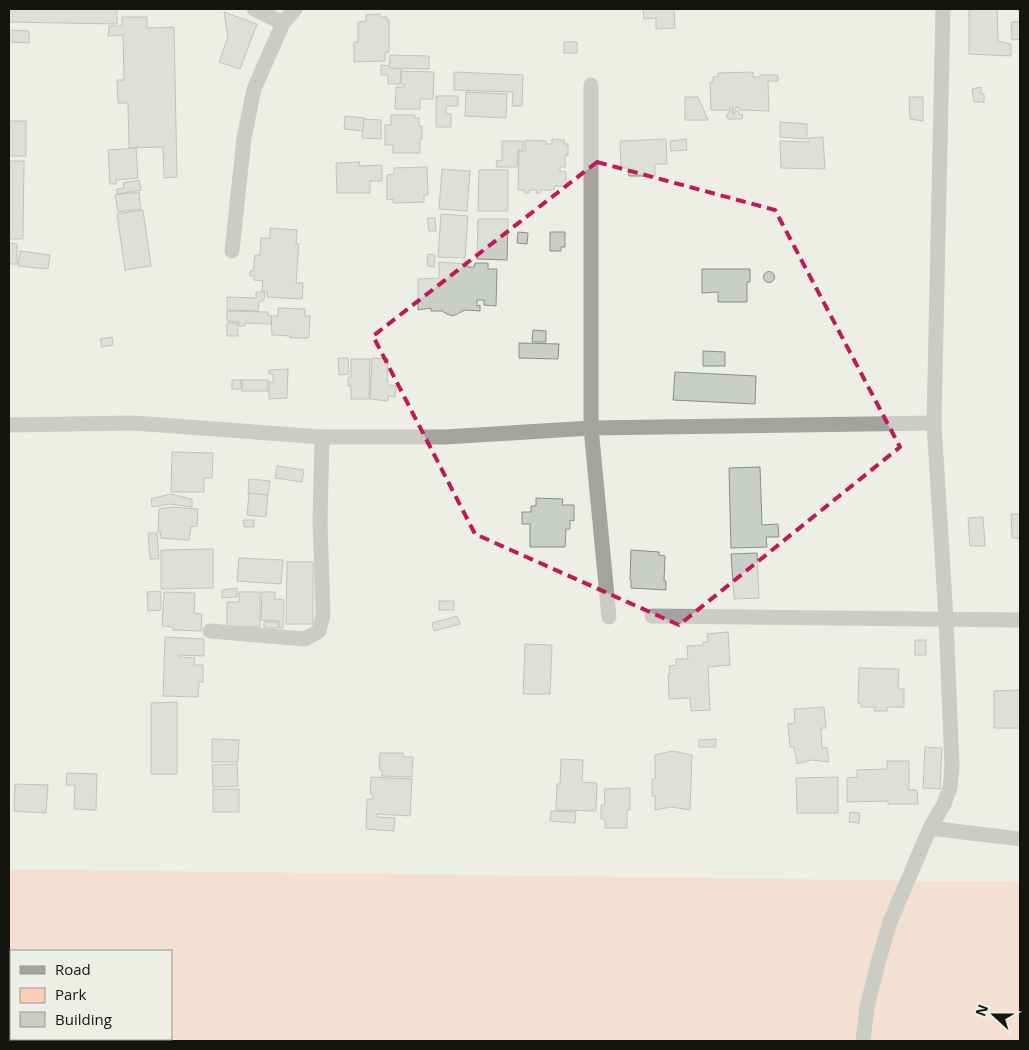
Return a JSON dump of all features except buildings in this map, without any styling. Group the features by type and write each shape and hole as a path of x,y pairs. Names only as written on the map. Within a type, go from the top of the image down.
{"street":[{"path":"254,9 283,23"},
{"path":"232,251 244,138 254,89 283,23 295,9"},
{"path":"863,1041 867,1008 890,922 930,828 944,804 950,788 952,767 946,618 934,423 943,9"},
{"path":"591,85 591,428 609,617"},
{"path":"9,425 134,423 322,437 444,437 591,428 934,423"},
{"path":"210,631 305,638 319,631 323,615 320,521 322,437"},
{"path":"652,616 1020,620"},
{"path":"930,828 1020,839"}],"highlighted area":[{"path":"597,162 775,210 900,447 679,625 475,534 373,336"}],"green space":[{"path":"9,869 1020,882 1020,1041 9,1041"}]}
